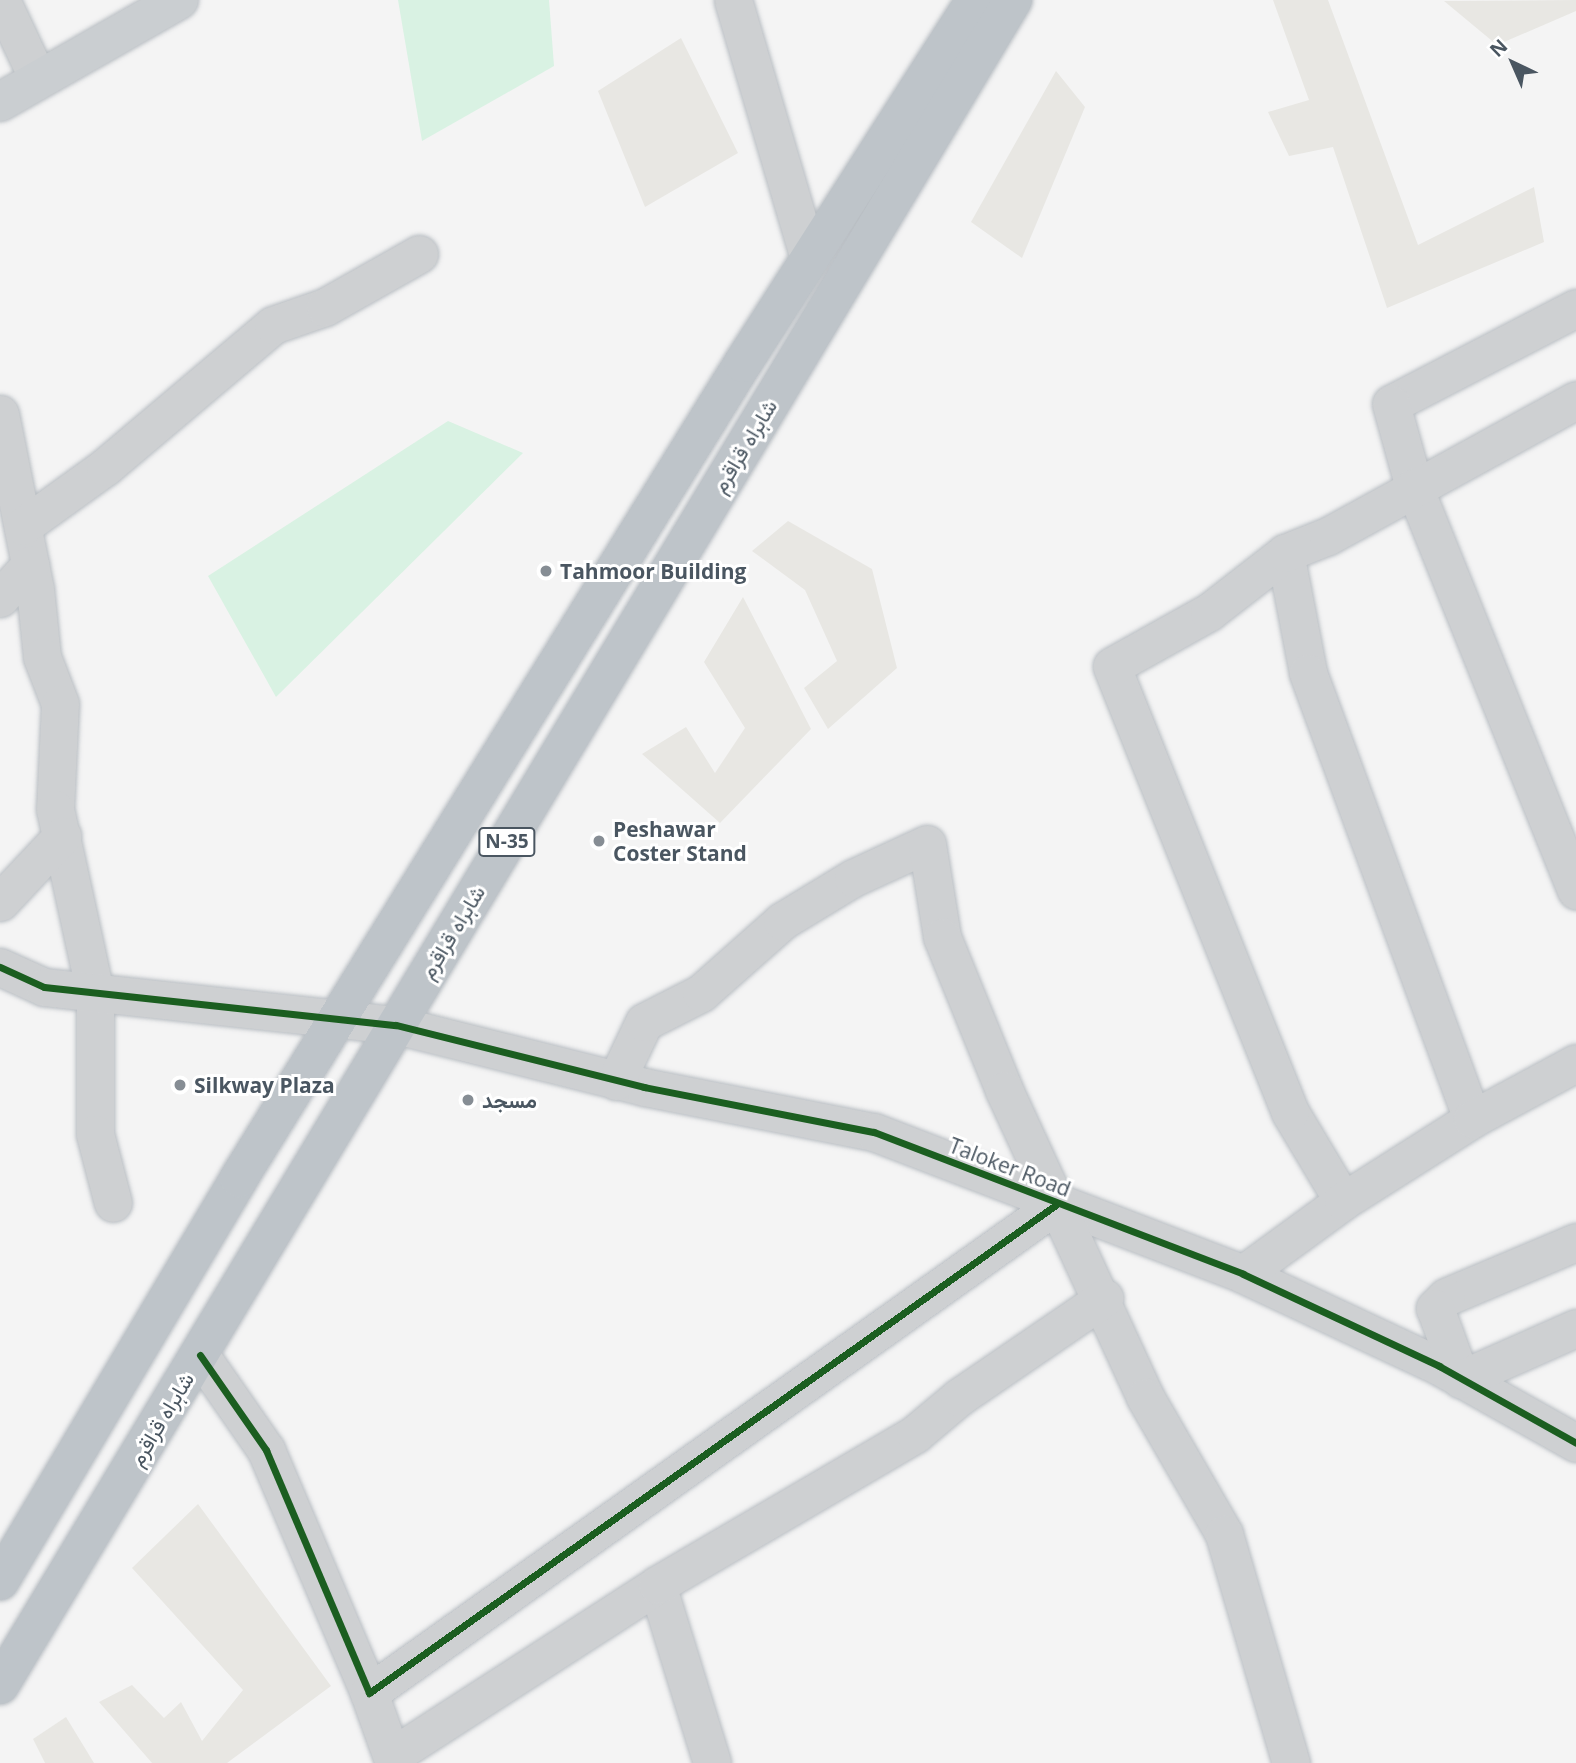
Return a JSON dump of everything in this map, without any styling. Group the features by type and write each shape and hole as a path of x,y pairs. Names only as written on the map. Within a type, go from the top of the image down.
{"highway":[{"name":"شاہراہ قراقرم","path":"1,1576 338,1018 810,258 975,0"},
{"name":"شاہراہ قراقرم","path":"0,1685 1013,0"}],"main road":[{"path":"0,102 37,77 179,0"}],"street":[{"path":"1,0 37,77"},
{"path":"733,0 810,258"},
{"path":"23,526 104,467 273,325 325,307 419,254"},
{"path":"1576,308 1391,404 1414,487 1576,891"},
{"path":"1343,1200 1290,1112 1112,666 1209,612 1285,553 1576,400"},
{"path":"0,414 30,565 42,657 60,704 55,810 95,992 95,1134 113,1203"},
{"path":"1285,553 1308,673 1472,1119"},
{"path":"0,598 30,565"},
{"path":"0,902 62,836"},
{"path":"616,1081 644,1022 701,993 782,921 853,878 928,844 942,937 1057,1204 1104,1298 1145,1397 1224,1534 1291,1763"},
{"name":"Taloker Road","path":"0,968 44,986 396,1025 616,1081 874,1132 1243,1275 1461,1379 1576,1443"},
{"path":"1243,1275 1343,1200 1472,1119 1576,1063"},
{"path":"369,1693 1057,1204"},
{"path":"1576,1242 1446,1297 1435,1308 1461,1379 1576,1328"},
{"path":"200,1354 266,1450 369,1693 393,1759 657,1585 915,1434 960,1397 1104,1298"},
{"path":"657,1585 712,1763"}],"shaded area":[{"path":"1273,0 1328,0 1418,245 1534,187 1544,242 1387,308 1333,147 1289,156 1268,112 1309,100"},
{"path":"1576,0 1576,11 1497,45 1444,1"},
{"path":"681,38 738,153 645,207 598,91"},
{"path":"1056,71 1085,107 1022,258 971,222"},
{"path":"788,521 872,569 897,668 828,729 804,688 837,661 805,590 752,551"},
{"path":"743,597 811,729 720,823 642,754 686,727 715,773 745,728 704,662"},
{"path":"198,1504 331,1686 227,1763 152,1763 99,1702 132,1685 164,1718 181,1702 202,1741 243,1690 132,1568"},
{"path":"66,1717 94,1763 45,1763 33,1739"}],"green space":[{"path":"398,0 549,0 554,66 422,141"},
{"path":"448,421 523,453 276,697 208,576"}],"cycle path":[{"path":"0,967 44,987 396,1025 644,1087 874,1132 1243,1274 1439,1366 1576,1443"},
{"path":"200,1355 266,1450 369,1693 1057,1204"}],"place":[{"name":"Tahmoor Building","path":"546,571"},
{"name":"Peshawar Coster Stand","path":"599,841"},
{"name":"Silkway Plaza","path":"180,1085"},
{"name":"مسجد","path":"468,1100"}]}
